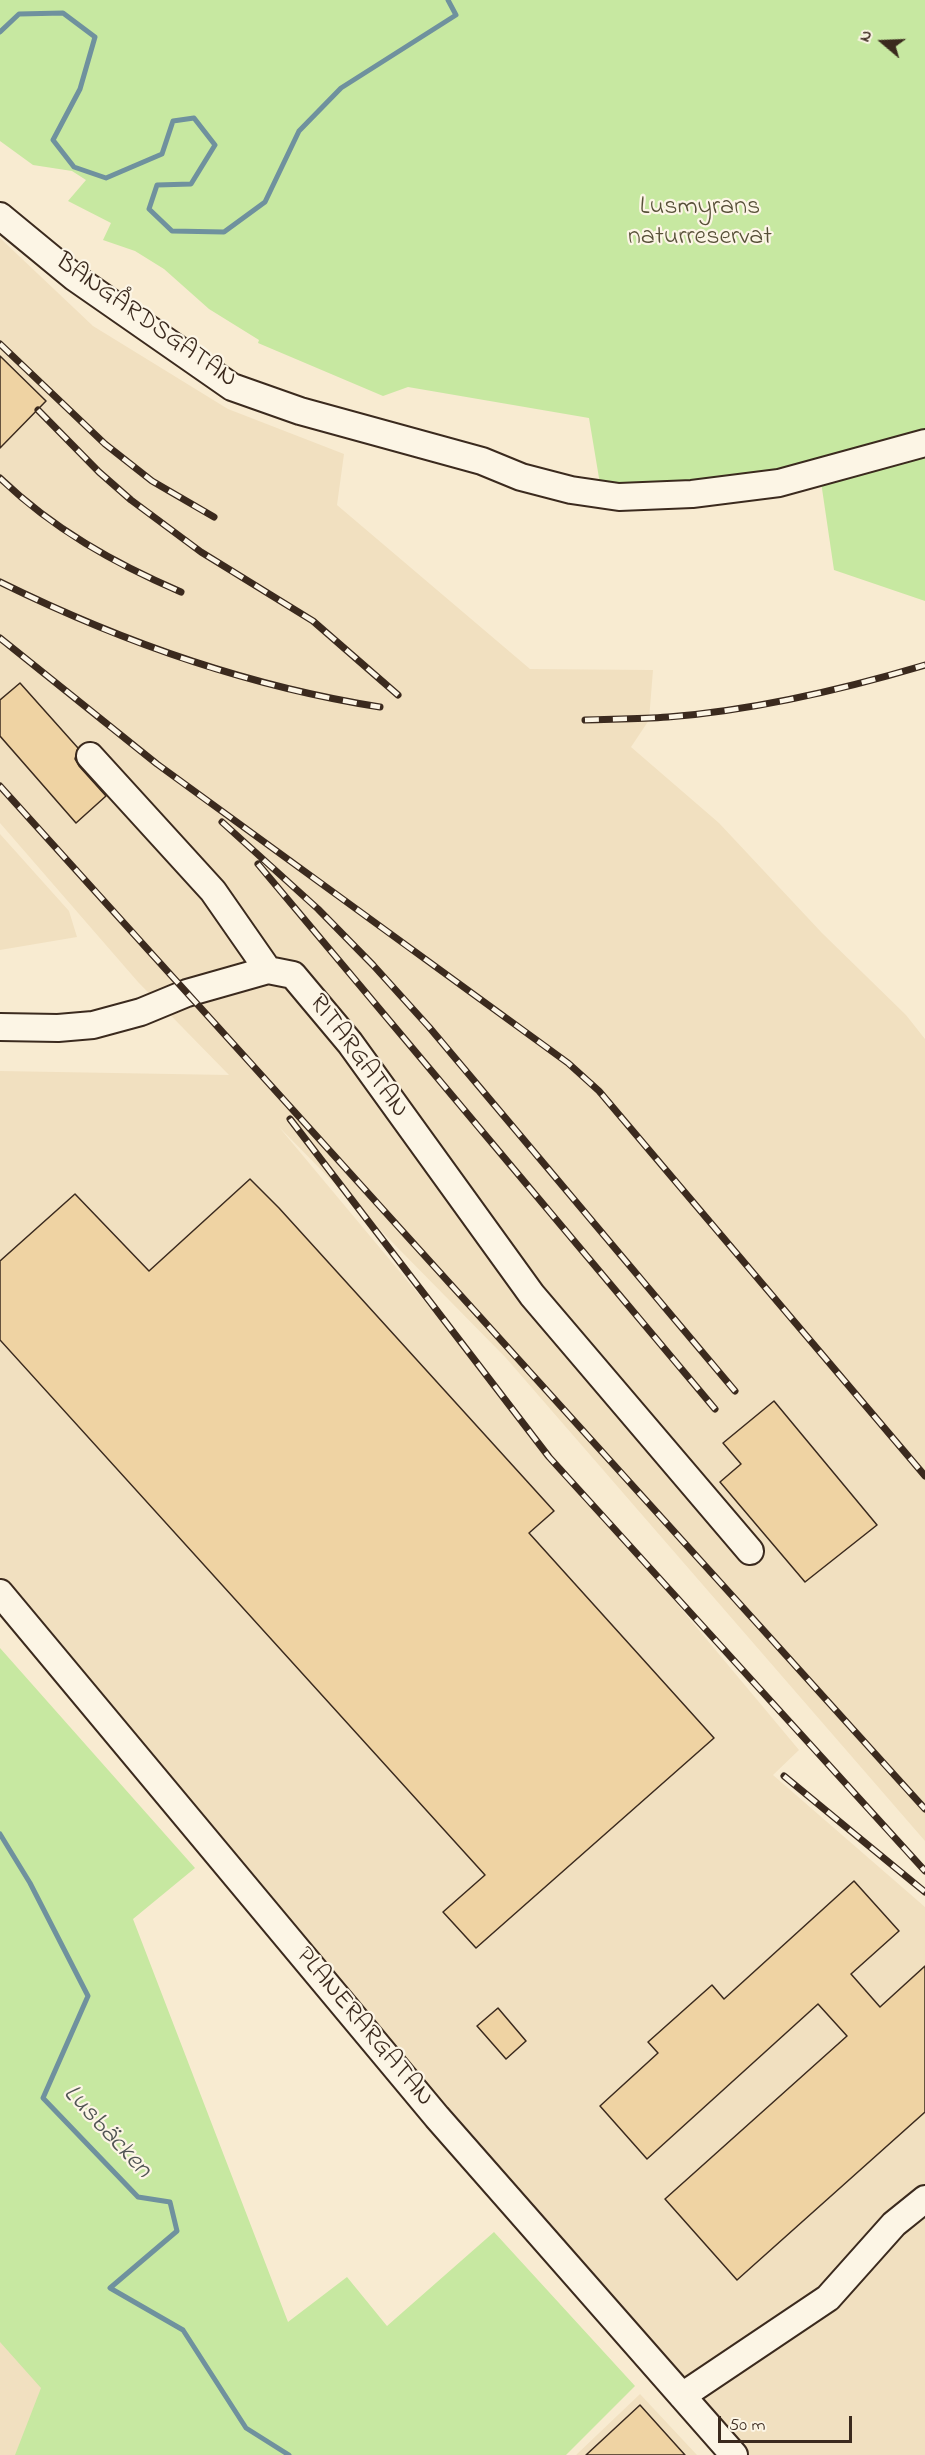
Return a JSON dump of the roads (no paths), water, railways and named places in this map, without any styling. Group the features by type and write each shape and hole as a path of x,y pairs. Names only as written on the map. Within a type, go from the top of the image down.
{"street":[{"name":"BANGÅRDSGATAN","path":"0,216 74,277 232,387 300,411 482,461 521,477 571,490 620,497 692,494 779,483 925,443"},
{"path":"0,1027 58,1028 93,1024 141,1012 187,993 268,970 213,891 90,756"},
{"name":"RITARGATAN","path":"268,970 293,975 350,1043 532,1295 750,1551"},
{"name":"PLANERARGATAN","path":"0,1593 437,2117 734,2455"},
{"path":"682,2396 828,2298 894,2224 925,2199"}],"waterway":[{"name":"Lusbäcken","path":"0,32 19,14 63,13 95,37 80,89 53,140 74,167 106,178 162,154 173,121 194,118 215,145 191,184 157,185 149,209 172,231 224,232 265,202 299,131 341,88 456,15 448,0"},
{"name":"Lusbäcken","path":"0,1834 30,1883 88,1996 43,2098 138,2197 170,2202 177,2231 110,2288 183,2330 246,2428 289,2455"}],"railway":[{"path":"0,344 105,444 152,481 214,517"},
{"path":"38,410 99,472 131,500 201,552 313,621 398,695"},
{"path":"0,478 41,513 85,543 108,557 181,592"},
{"path":"0,582 92,624 186,659 281,687 380,707"},
{"path":"0,638 157,764 568,1063 599,1091 925,1476"},
{"path":"585,720 668,717 765,704 830,691 925,665"},
{"path":"0,786 925,1809"},
{"path":"222,822 318,909 429,1027 735,1391"},
{"path":"258,864 715,1409"},
{"path":"290,1119 549,1457 925,1871"},
{"path":"784,1776 925,1892"}],"park label":[{"name":"Lusmyrans naturreservat","path":"700,224"}]}
